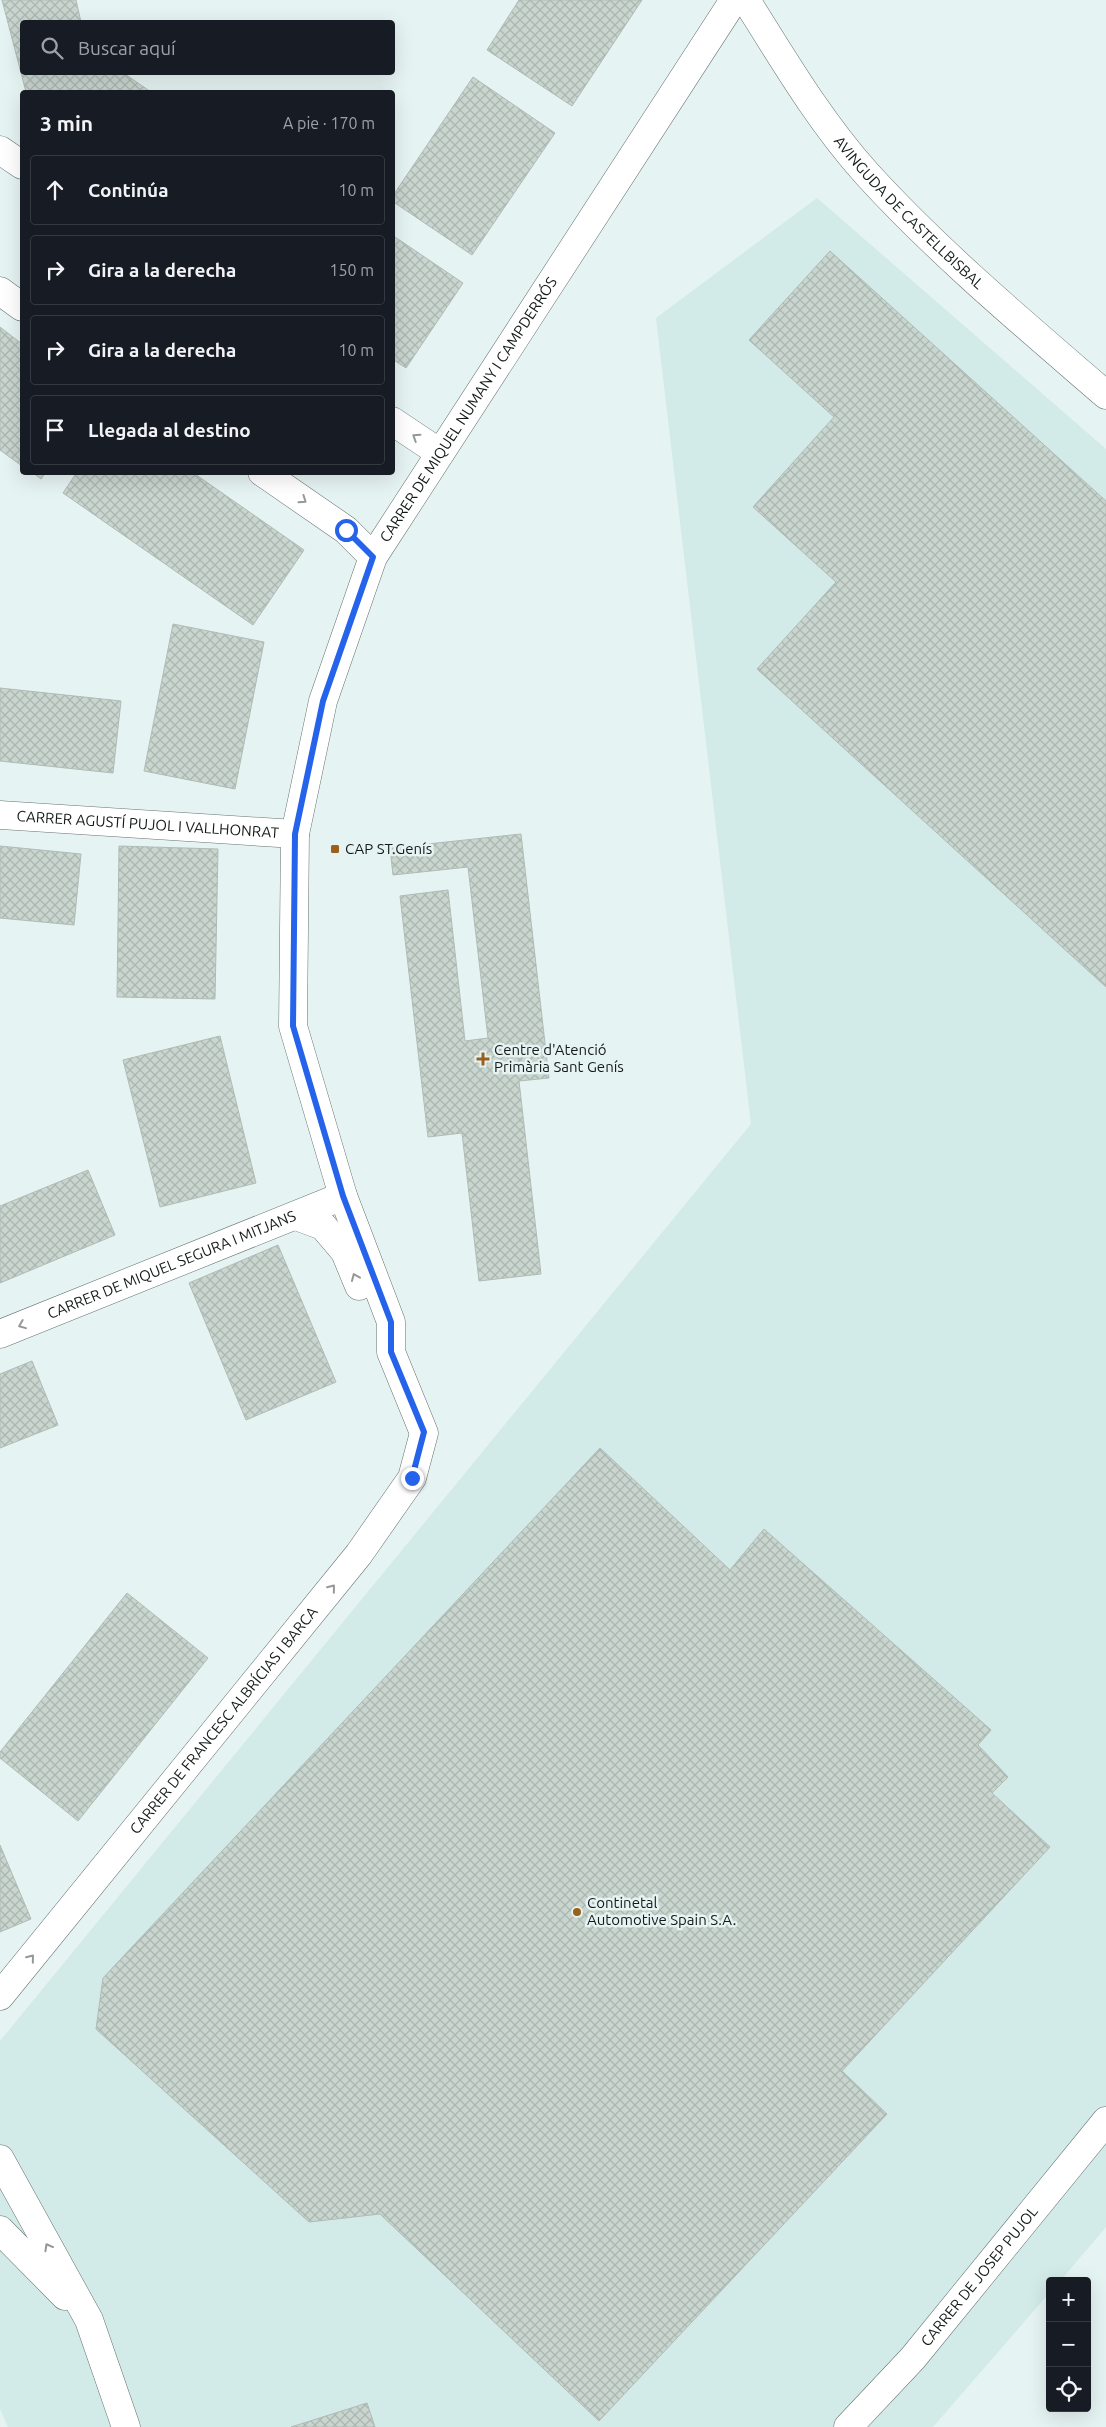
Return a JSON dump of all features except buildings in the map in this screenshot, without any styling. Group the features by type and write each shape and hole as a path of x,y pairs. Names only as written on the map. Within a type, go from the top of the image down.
{"street":[{"name":"CARRER DE MIQUEL NUMANY I CAMPDERRÓS","path":"391,1352 391,1322 343,1196 293,1026 295,834 323,701 373,557 734,0"},
{"name":"AVINGUDA DE CASTELLBISBAL","path":"746,0 801,88 866,173 967,273 1106,395"},
{"path":"0,150 20,164"},
{"path":"0,291 20,305"},
{"path":"395,423 440,453"},
{"path":"266,475 346,530 373,557"},
{"name":"CARRER AGUSTÍ PUJOL I VALLHONRAT","path":"0,815 295,834"},
{"name":"CARRER DE MIQUEL SEGURA I MITJANS","path":"0,1334 343,1196"},
{"name":"CARRER DE MIQUEL NUMANY I CAMPDERRÓS","path":"296,1216 323,1226 345,1252 368,1307 391,1352 424,1432"},
{"name":"CARRER DE FRANCESC ALBRÍCIAS I BARCA","path":"0,1996 359,1554 412,1478 424,1432"},
{"name":"CARRER DE JOSEP PUJOL","path":"848,2427 913,2358 1106,2121"},
{"path":"0,2159 88,2320 126,2427"},
{"path":"0,2230 88,2320"}],"shaded area":[{"path":"817,198 1106,449 1106,2227 1063,2277 1046,2277 1046,2297 933,2427 8,2427 0,2409 0,2041 751,1124 656,318"}],"place":[{"name":"CAP ST.Genís","path":"335,849"},
{"name":"Centre d'Atenció Primària Sant Genís","path":"483,1059"},
{"name":"Continetal Automotive Spain S.A.","path":"577,1912"}],"route":[{"path":"346,530 373,557 323,701 295,834 293,1026 343,1196 391,1322 391,1352 424,1432 412,1478"}]}
